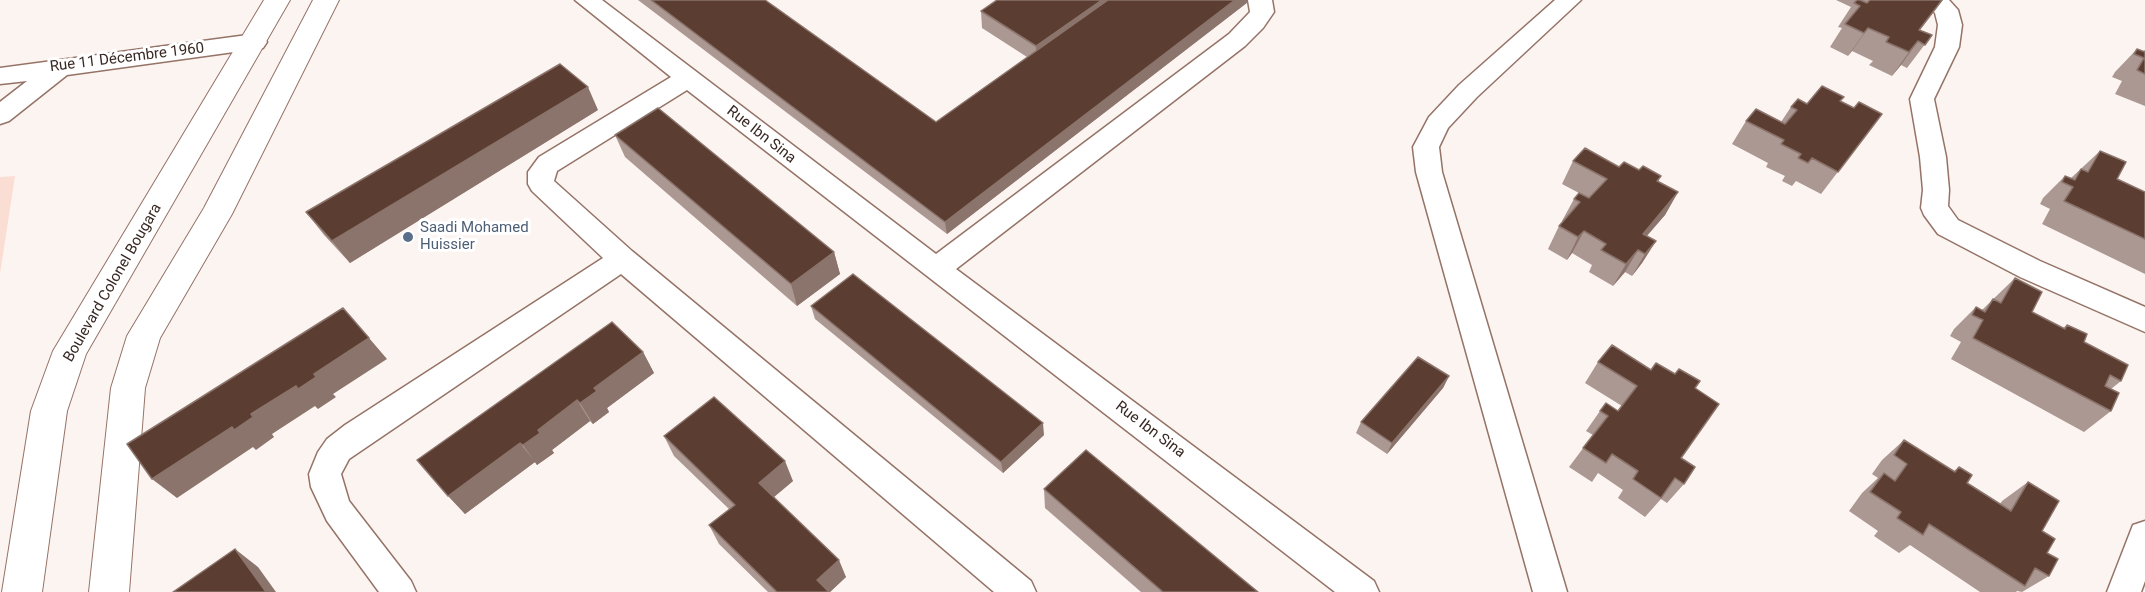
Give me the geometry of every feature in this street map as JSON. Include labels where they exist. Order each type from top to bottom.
[{"type":"main road","name":"Boulevard Colonel Bougara","points":[[22,592],[49,411],[70,351],[255,42],[277,0]]},
{"type":"main road","points":[[109,592],[128,388],[144,336],[216,214],[326,0]]},
{"type":"street","name":"Rue Ibn Sina","points":[[587,0],[936,269],[1362,592]]},
{"type":"street","points":[[936,269],[1237,40],[1255,23],[1262,12],[1260,0]]},
{"type":"street","points":[[1550,592],[1429,172],[1426,147],[1438,123],[1468,91],[1569,0]]},
{"type":"street","points":[[1935,0],[1946,10],[1950,25],[1947,47],[1922,99],[1934,157],[1936,190],[1934,208],[1948,227],[2030,269],[2145,320]]},
{"type":"street","name":"Rue 11 Décembre 1960","points":[[0,76],[255,42]]},
{"type":"street","points":[[0,115],[62,67]]},
{"type":"street","points":[[688,78],[548,164],[541,172],[541,184],[548,193],[622,259],[1019,592]]},
{"type":"street","points":[[399,592],[339,511],[327,487],[325,474],[329,462],[338,449],[356,435],[622,259]]},
{"type":"street","points":[[2124,592],[2145,536]]},
{"type":"shaded area","points":[[15,176],[0,274],[0,177]]},
{"type":"building","points":[[651,0],[765,0],[936,122],[1108,0],[1235,0],[945,222]]},
{"type":"building","points":[[997,0],[1102,0],[1036,46],[981,11]]},
{"type":"building","points":[[1857,0],[1867,3],[1870,0],[1942,0],[1919,30],[1932,35],[1925,45],[1918,41],[1909,52],[1886,42],[1889,37],[1868,28],[1864,33],[1845,24],[1860,6],[1854,3]]},
{"type":"building","points":[[2137,49],[2145,52],[2145,74],[2137,70],[2144,58],[2134,54]]},
{"type":"building","points":[[560,64],[588,87],[332,241],[306,212]]},
{"type":"building","points":[[1822,86],[1844,97],[1840,101],[1854,108],[1859,102],[1882,114],[1838,172],[1812,158],[1808,163],[1798,158],[1801,154],[1781,144],[1784,140],[1746,121],[1756,109],[1785,124],[1797,110],[1791,107],[1798,99],[1807,104]]},
{"type":"building","points":[[658,108],[834,252],[791,284],[615,135]]},
{"type":"building","points":[[1585,148],[1619,167],[1624,162],[1639,170],[1643,166],[1661,176],[1657,181],[1678,192],[1643,234],[1656,241],[1645,254],[1638,250],[1626,264],[1601,250],[1606,244],[1584,231],[1578,237],[1559,226],[1580,202],[1574,199],[1579,193],[1589,198],[1607,179],[1573,161]]},
{"type":"building","points":[[2100,151],[2126,162],[2117,179],[2145,192],[2145,239],[2064,201],[2073,187],[2062,182],[2065,176],[2075,180],[2081,169],[2088,172]]},
{"type":"building","points":[[853,274],[1043,423],[1001,462],[811,306]]},
{"type":"building","points":[[2015,278],[2042,292],[2032,312],[2065,329],[2067,325],[2087,334],[2084,342],[2128,365],[2121,381],[2110,375],[2105,386],[2119,393],[2111,411],[1973,338],[1983,320],[1972,315],[1976,307],[1985,312],[1993,299],[2001,303]]},
{"type":"building","points":[[343,308],[369,338],[314,374],[316,377],[298,389],[296,386],[251,414],[253,417],[234,430],[232,427],[152,479],[127,444]]},
{"type":"building","points":[[612,322],[643,352],[594,388],[597,391],[580,403],[577,400],[538,430],[540,433],[523,445],[520,443],[448,496],[417,460]]},
{"type":"building","points":[[1612,345],[1651,370],[1656,363],[1675,374],[1679,369],[1700,381],[1695,388],[1719,404],[1681,458],[1695,467],[1684,484],[1675,478],[1661,498],[1633,479],[1638,471],[1612,454],[1606,463],[1583,448],[1608,416],[1600,411],[1606,403],[1618,411],[1637,386],[1598,362]]},
{"type":"building","points":[[1418,357],[1449,376],[1392,443],[1361,422]]},
{"type":"building","points":[[714,397],[785,461],[759,483],[839,560],[817,580],[829,592],[777,592],[709,525],[735,505],[664,436]]},
{"type":"building","points":[[1904,440],[1955,472],[1959,467],[1972,475],[1967,483],[2011,511],[2028,482],[2059,501],[2042,531],[2055,539],[2047,553],[2058,559],[2049,576],[2035,568],[2025,586],[1929,524],[1923,535],[1897,518],[1901,512],[1870,492],[1884,473],[1895,481],[1907,464],[1894,455]]},
{"type":"building","points":[[1086,450],[1258,592],[1163,592],[1044,489]]},
{"type":"building","points":[[235,549],[266,592],[173,592]]},
{"type":"place","name":"Saadi Mohamed Huissier","points":[[408,237]]}]
